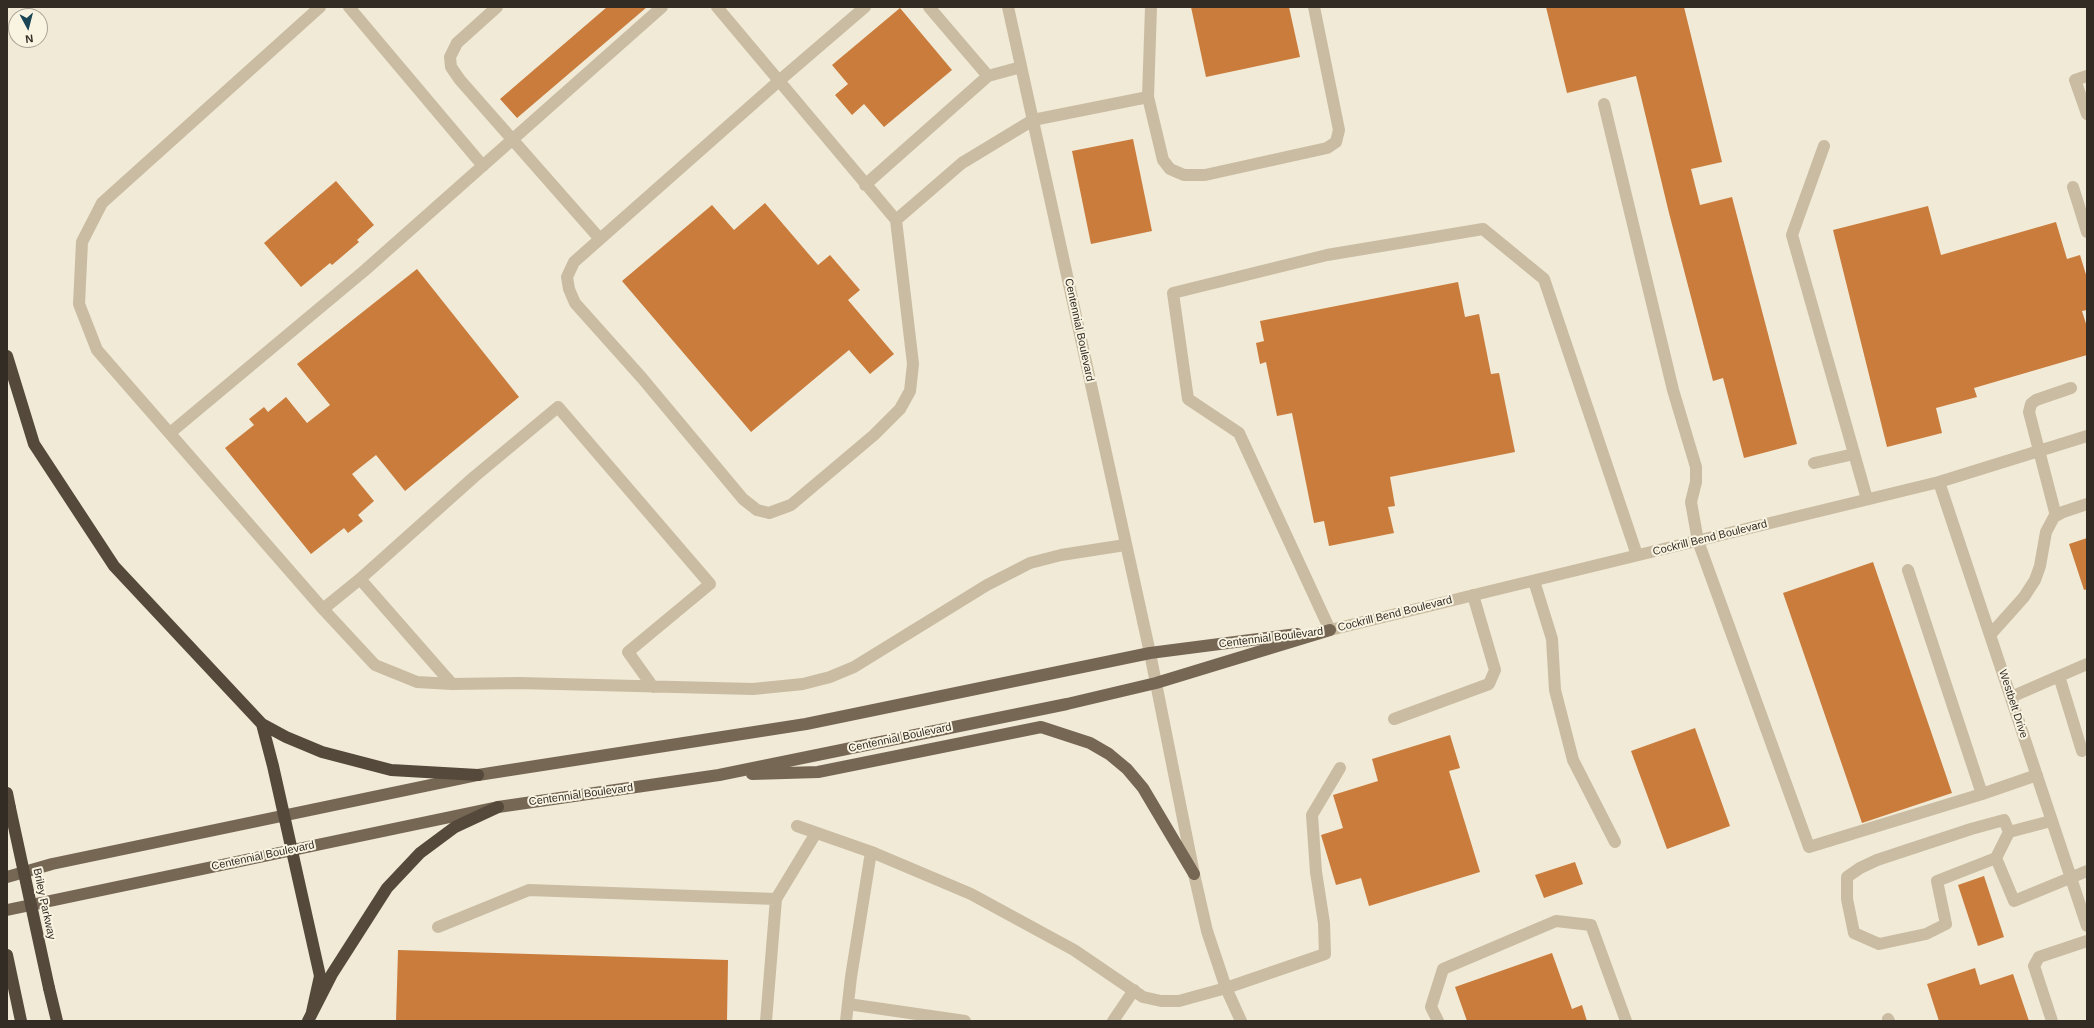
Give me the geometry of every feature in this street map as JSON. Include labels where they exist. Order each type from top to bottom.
[{"type":"highway","points":[[7,356],[34,444],[101,548],[114,566],[262,724],[286,737],[322,752],[391,770],[478,775]]},
{"type":"highway","points":[[262,724],[320,976],[310,1017]]},
{"type":"highway","name":"Briley Parkway","points":[[7,793],[56,1021]]},
{"type":"highway","points":[[310,1017],[356,935],[387,888],[420,852],[455,827],[498,807]]},
{"type":"highway","points":[[7,955],[21,1021]]},
{"type":"main road","name":"Centennial Boulevard","points":[[7,877],[52,864],[478,775],[806,724],[1150,653],[1330,630]]},
{"type":"main road","name":"Centennial Boulevard","points":[[7,910],[498,807],[719,775],[1068,704],[1156,683],[1330,630]]},
{"type":"main road","points":[[719,775],[818,772],[1041,726],[1090,743],[1109,754],[1127,769],[1143,788],[1194,874]]},
{"type":"street","points":[[320,7],[102,203],[82,242],[79,304],[97,350],[323,609],[376,665],[417,682],[452,684],[518,683],[753,689],[803,684],[830,677],[854,667],[987,585],[1030,563],[1061,555],[1125,545]]},
{"type":"street","points":[[349,7],[483,166]]},
{"type":"street","points":[[497,7],[457,43],[450,57],[451,67],[460,80],[600,239]]},
{"type":"street","points":[[170,432],[340,291],[662,7]]},
{"type":"street","points":[[717,7],[780,80],[865,185],[896,220],[913,364],[910,391],[900,409],[874,436],[791,505],[769,513],[757,510],[744,499],[642,378],[575,303],[568,289],[567,277],[574,262],[780,80],[865,7]]},
{"type":"street","points":[[929,7],[988,76]]},
{"type":"street","name":"Centennial Boulevard","points":[[1008,7],[1125,545],[1150,653],[1194,874],[1207,931],[1226,988],[1241,1021]]},
{"type":"street","points":[[1151,7],[1148,97],[1163,160],[1170,169],[1184,174],[1205,175],[1331,146],[1338,138],[1339,130],[1314,7]]},
{"type":"street","points":[[865,185],[988,76],[1021,67]]},
{"type":"street","points":[[2087,76],[2075,80],[2087,114]]},
{"type":"street","points":[[896,220],[962,163],[1033,120],[1148,97]]},
{"type":"street","points":[[1604,104],[1673,390],[1696,468],[1696,482],[1691,502],[1698,541],[1809,847],[1982,794],[2037,775]]},
{"type":"street","points":[[1824,146],[1792,235],[1867,499]]},
{"type":"street","points":[[2073,187],[2087,232]]},
{"type":"street","points":[[1330,630],[1239,434],[1188,399],[1173,294],[1327,255],[1483,229],[1544,279],[1637,555]]},
{"type":"street","points":[[2056,516],[2029,412],[2031,404],[2036,400],[2071,388]]},
{"type":"street","points":[[323,609],[360,579],[474,477],[558,407],[710,584],[628,652],[653,687]]},
{"type":"street","name":"Cockrill Bend Boulevard","points":[[1330,630],[1939,482],[2087,436]]},
{"type":"street","points":[[1814,463],[1854,454]]},
{"type":"street","name":"Westbelt Drive","points":[[1939,482],[2087,926]]},
{"type":"street","points":[[1990,635],[2024,597],[2035,580],[2040,566],[2046,532],[2056,516],[2087,504]]},
{"type":"street","points":[[1908,570],[1982,794]]},
{"type":"street","points":[[360,579],[452,684]]},
{"type":"street","points":[[1534,581],[1552,639],[1555,690],[1573,760],[1615,842]]},
{"type":"street","points":[[1394,719],[1489,684],[1495,670],[1473,595]]},
{"type":"street","points":[[2011,697],[2087,664]]},
{"type":"street","points":[[2059,676],[2082,751]]},
{"type":"street","points":[[797,826],[871,852],[971,894],[1074,950],[1143,997],[1167,1001],[1179,1001],[1226,988],[1325,954],[1324,924],[1316,872],[1312,815],[1340,768]]},
{"type":"street","points":[[2009,832],[2004,820],[1891,855],[1860,868],[1847,877],[1847,899],[1854,934],[1879,944],[1926,934],[1946,924],[1937,881],[1996,858],[2009,832],[2051,821]]},
{"type":"street","points":[[766,1021],[776,899],[816,833]]},
{"type":"street","points":[[846,1021],[871,852]]},
{"type":"street","points":[[1996,858],[2014,901],[2087,871]]},
{"type":"street","points":[[438,927],[529,890],[776,899]]},
{"type":"street","points":[[1438,1021],[1431,1007],[1443,968],[1556,921],[1591,925],[1626,1021]]},
{"type":"street","points":[[2052,1021],[2034,966],[2039,957],[2087,941]]},
{"type":"street","points":[[1113,1021],[1134,990]]},
{"type":"street","points":[[848,1004],[965,1021]]},
{"type":"building","points":[[607,7],[647,7],[517,118],[500,99]]},
{"type":"building","points":[[1191,7],[1289,7],[1300,57],[1206,77]]},
{"type":"building","points":[[1546,7],[1684,7],[1722,162],[1691,169],[1700,205],[1732,197],[1797,444],[1744,458],[1723,378],[1713,381],[1669,213],[1636,76],[1567,93]]},
{"type":"building","points":[[900,8],[952,70],[884,127],[864,104],[852,115],[835,95],[848,84],[832,65]]},
{"type":"building","points":[[1133,139],[1152,231],[1091,244],[1072,151]]},
{"type":"building","points":[[336,181],[374,225],[357,240],[359,242],[332,265],[330,263],[301,287],[264,243]]},
{"type":"building","points":[[765,203],[818,265],[830,255],[860,290],[848,300],[894,354],[870,374],[849,350],[751,432],[622,281],[712,205],[734,230]]},
{"type":"building","points":[[1928,206],[1941,255],[2056,222],[2067,259],[2080,255],[2087,278],[2087,310],[2082,311],[2087,327],[2087,355],[1974,388],[1977,397],[1936,408],[1942,433],[1887,447],[1833,230]]},
{"type":"building","points":[[417,269],[519,397],[405,491],[376,455],[352,474],[374,501],[358,515],[363,521],[348,533],[344,528],[311,554],[225,448],[254,425],[249,419],[264,407],[268,412],[286,397],[307,423],[330,405],[297,364]]},
{"type":"building","points":[[1458,282],[1465,317],[1479,314],[1491,374],[1499,373],[1515,452],[1390,477],[1395,506],[1388,507],[1394,533],[1329,546],[1324,521],[1314,523],[1292,413],[1277,416],[1266,362],[1260,364],[1256,343],[1264,341],[1260,321]]},
{"type":"building","points":[[2087,538],[2087,589],[2084,590],[2069,544]]},
{"type":"building","points":[[1873,562],[1952,793],[1862,823],[1783,593]]},
{"type":"building","points":[[1695,728],[1730,826],[1667,849],[1631,751]]},
{"type":"building","points":[[1450,735],[1460,768],[1449,771],[1480,872],[1369,906],[1361,878],[1336,885],[1321,835],[1343,828],[1333,795],[1378,781],[1372,759]]},
{"type":"building","points":[[1575,862],[1583,884],[1544,898],[1535,875]]},
{"type":"building","points":[[1984,876],[2004,937],[1978,946],[1958,885]]},
{"type":"building","points":[[398,950],[728,960],[727,1021],[396,1021]]},
{"type":"building","points":[[1552,953],[1572,1009],[1582,1005],[1587,1021],[1467,1021],[1455,987]]},
{"type":"building","points":[[1975,968],[1980,985],[2013,974],[2029,1021],[1939,1021],[1927,984]]}]
